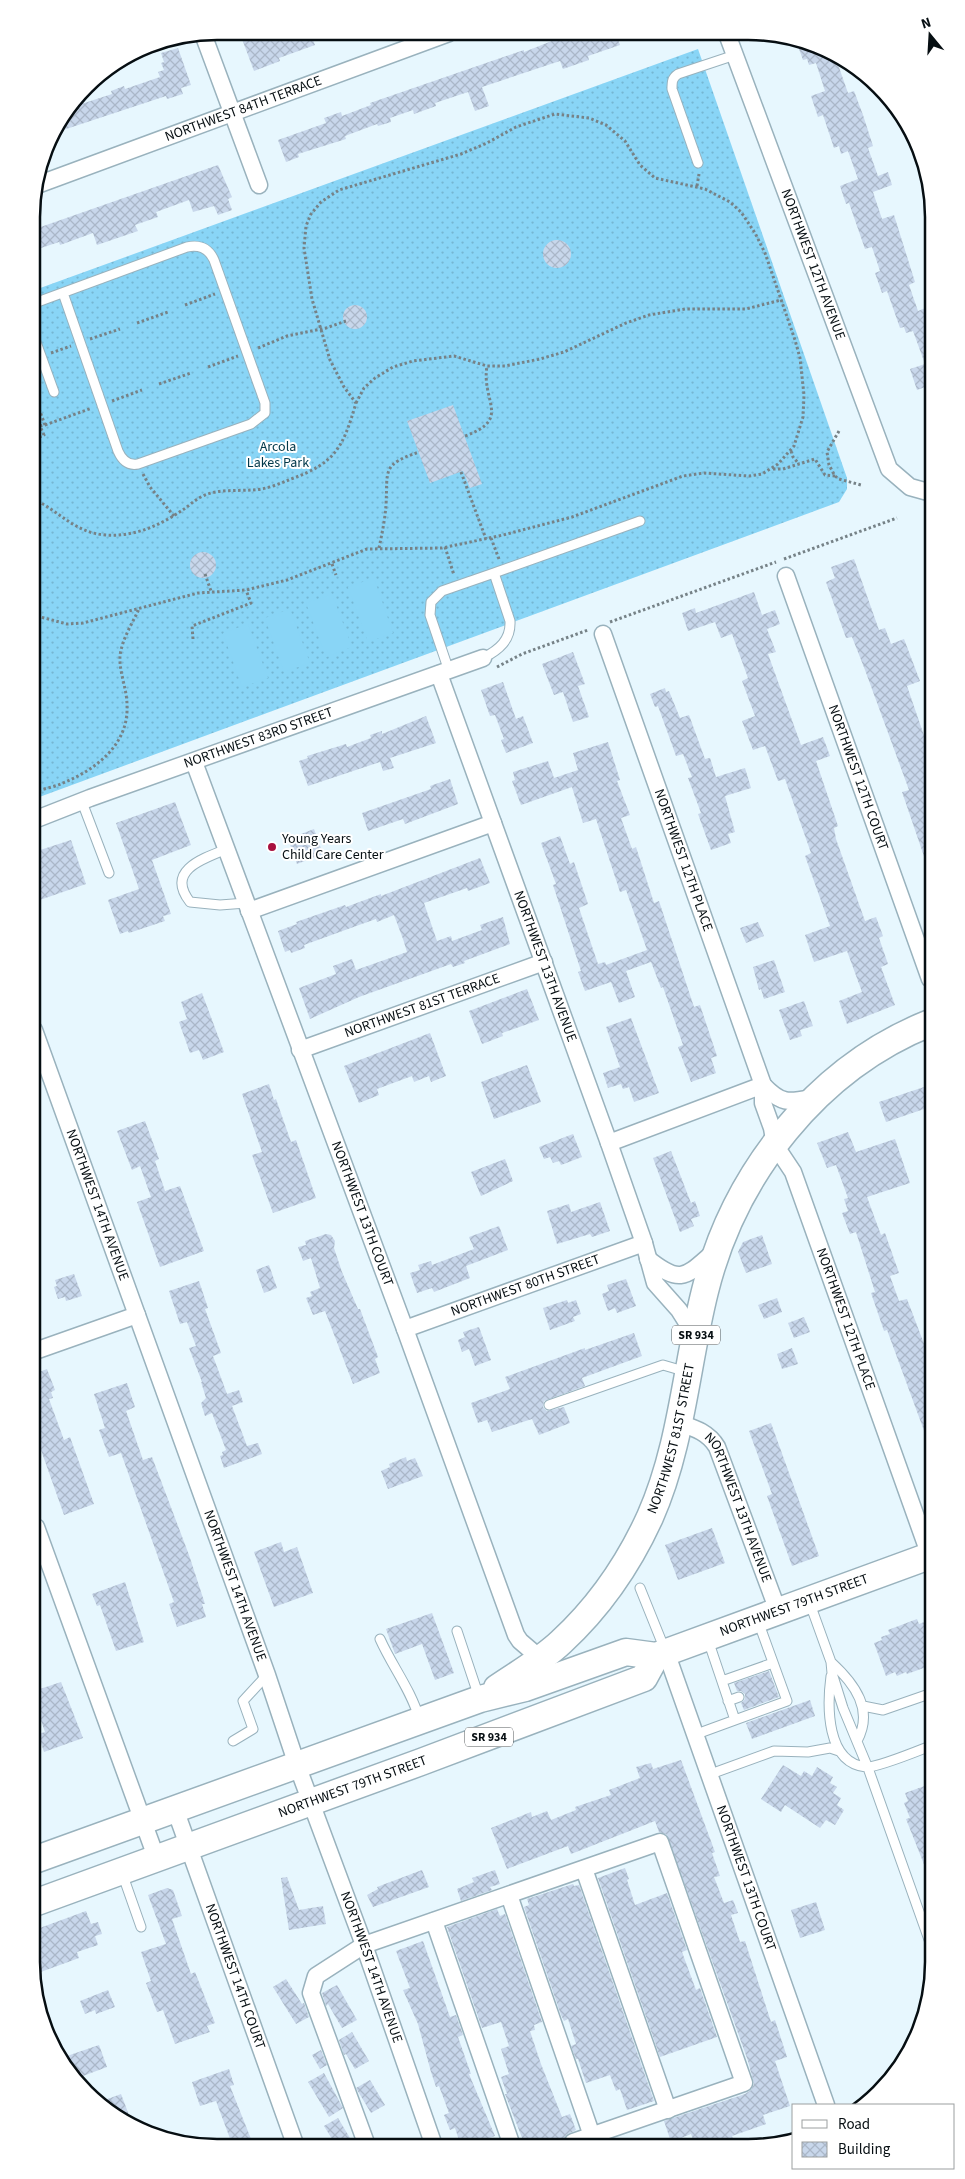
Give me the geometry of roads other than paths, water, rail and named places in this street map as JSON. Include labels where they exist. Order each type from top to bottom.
[{"type":"main road","name":"NORTHWEST 81ST STREET","points":[[480,1699],[540,1659],[561,1642],[584,1618],[608,1588],[630,1553],[658,1497],[679,1424],[705,1291],[718,1248],[725,1228],[753,1175],[775,1145],[818,1096],[868,1057],[890,1043],[925,1026]]},
{"type":"main road","name":"NORTHWEST 79TH STREET","points":[[40,1859],[480,1699],[525,1688],[626,1652],[661,1654],[925,1557]]},
{"type":"main road","name":"NORTHWEST 79TH STREET","points":[[40,1901],[644,1678],[661,1654]]},
{"type":"street","points":[[205,40],[258,185]]},
{"type":"street","name":"NORTHWEST 84TH TERRACE","points":[[43,183],[430,40]]},
{"type":"street","name":"NORTHWEST 12TH AVENUE","points":[[729,40],[889,469],[910,487],[925,491]]},
{"type":"street","name":"NORTHWEST 12TH COURT","points":[[786,576],[925,965]]},
{"type":"street","name":"NORTHWEST 12TH PLACE","points":[[601,629],[763,1085],[763,1103],[772,1128],[775,1145],[793,1172],[925,1538]]},
{"type":"street","name":"NORTHWEST 83RD STREET","points":[[40,818],[444,672],[488,664]]},
{"type":"street","name":"NORTHWEST 13TH AVENUE","points":[[444,672],[493,823],[609,1143],[644,1243],[655,1283],[679,1310],[696,1337]]},
{"type":"street","name":"NORTHWEST 13TH COURT","points":[[194,762],[405,1329],[516,1635],[520,1642],[540,1659]]},
{"type":"street","points":[[248,907],[493,823]]},
{"type":"street","name":"NORTHWEST 81ST TERRACE","points":[[300,1050],[544,962]]},
{"type":"street","name":"NORTHWEST 14TH AVENUE","points":[[40,1047],[267,1675],[297,1765],[364,1945],[432,2139]]},
{"type":"street","points":[[609,1143],[763,1085],[782,1101],[794,1102],[818,1096]]},
{"type":"street","name":"NORTHWEST 80TH STREET","points":[[405,1329],[644,1243]]},
{"type":"street","points":[[648,1259],[666,1273],[684,1275],[693,1270],[718,1248]]},
{"type":"street","points":[[40,1350],[137,1315]]},
{"type":"street","name":"NORTHWEST 13TH AVENUE","points":[[679,1424],[701,1431],[712,1439],[717,1446],[768,1615]]},
{"type":"street","points":[[40,1538],[156,1857]]},
{"type":"street","name":"NORTHWEST 13TH COURT","points":[[661,1654],[694,1735],[826,2104]]},
{"type":"street","name":"NORTHWEST 14TH COURT","points":[[175,1809],[293,2139]]},
{"type":"street","points":[[365,2139],[310,1993],[316,1976],[364,1945],[660,1842],[744,2083],[582,2139]]},
{"type":"street","points":[[584,1869],[668,2110]]},
{"type":"street","points":[[509,1895],[592,2136]]},
{"type":"street","points":[[434,1921],[510,2139]]},
{"type":"lane","points":[[698,163],[672,89],[672,82],[674,77],[684,71],[735,55]]},
{"type":"lane","points":[[40,301],[63,292],[187,247],[201,247],[211,254],[214,260],[265,403],[265,413],[251,424],[138,464],[128,464],[118,451],[63,292]]},
{"type":"lane","points":[[40,353],[54,392]]},
{"type":"lane","points":[[444,672],[430,615],[431,602],[442,591],[640,520]]},
{"type":"lane","points":[[488,664],[508,637],[510,628],[510,620],[494,573]]},
{"type":"lane","points":[[82,802],[109,873]]},
{"type":"lane","points":[[227,849],[197,863],[183,874],[180,882],[184,895],[190,902],[248,907]]},
{"type":"lane","points":[[549,1405],[663,1365],[689,1372]]},
{"type":"lane","points":[[640,1588],[661,1654]]},
{"type":"lane","points":[[809,1600],[832,1662],[828,1697],[830,1720],[839,1751],[850,1763],[868,1768],[925,1748]]},
{"type":"lane","points":[[694,1735],[787,1701],[777,1683],[768,1615]]},
{"type":"lane","points":[[457,1631],[480,1699]]},
{"type":"lane","points":[[708,1637],[735,1720]]},
{"type":"lane","points":[[380,1639],[389,1661],[414,1701],[420,1720]]},
{"type":"lane","points":[[832,1662],[846,1676],[863,1706],[863,1729],[857,1741]]},
{"type":"lane","points":[[722,1681],[773,1663]]},
{"type":"lane","points":[[832,1673],[843,1708],[868,1768],[925,1928]]},
{"type":"lane","points":[[233,1741],[253,1729],[244,1701],[267,1675]]},
{"type":"lane","points":[[863,1706],[883,1710],[925,1696]]},
{"type":"lane","points":[[728,1701],[739,1697]]},
{"type":"lane","points":[[708,1775],[774,1751],[808,1752],[830,1748],[839,1751]]},
{"type":"lane","points":[[121,1870],[141,1927]]},
{"type":"place","name":"Young Years Child Care Center","points":[[272,847]]},
{"type":"park label","name":"Arcola Lakes Park","points":[[278,456]]}]
